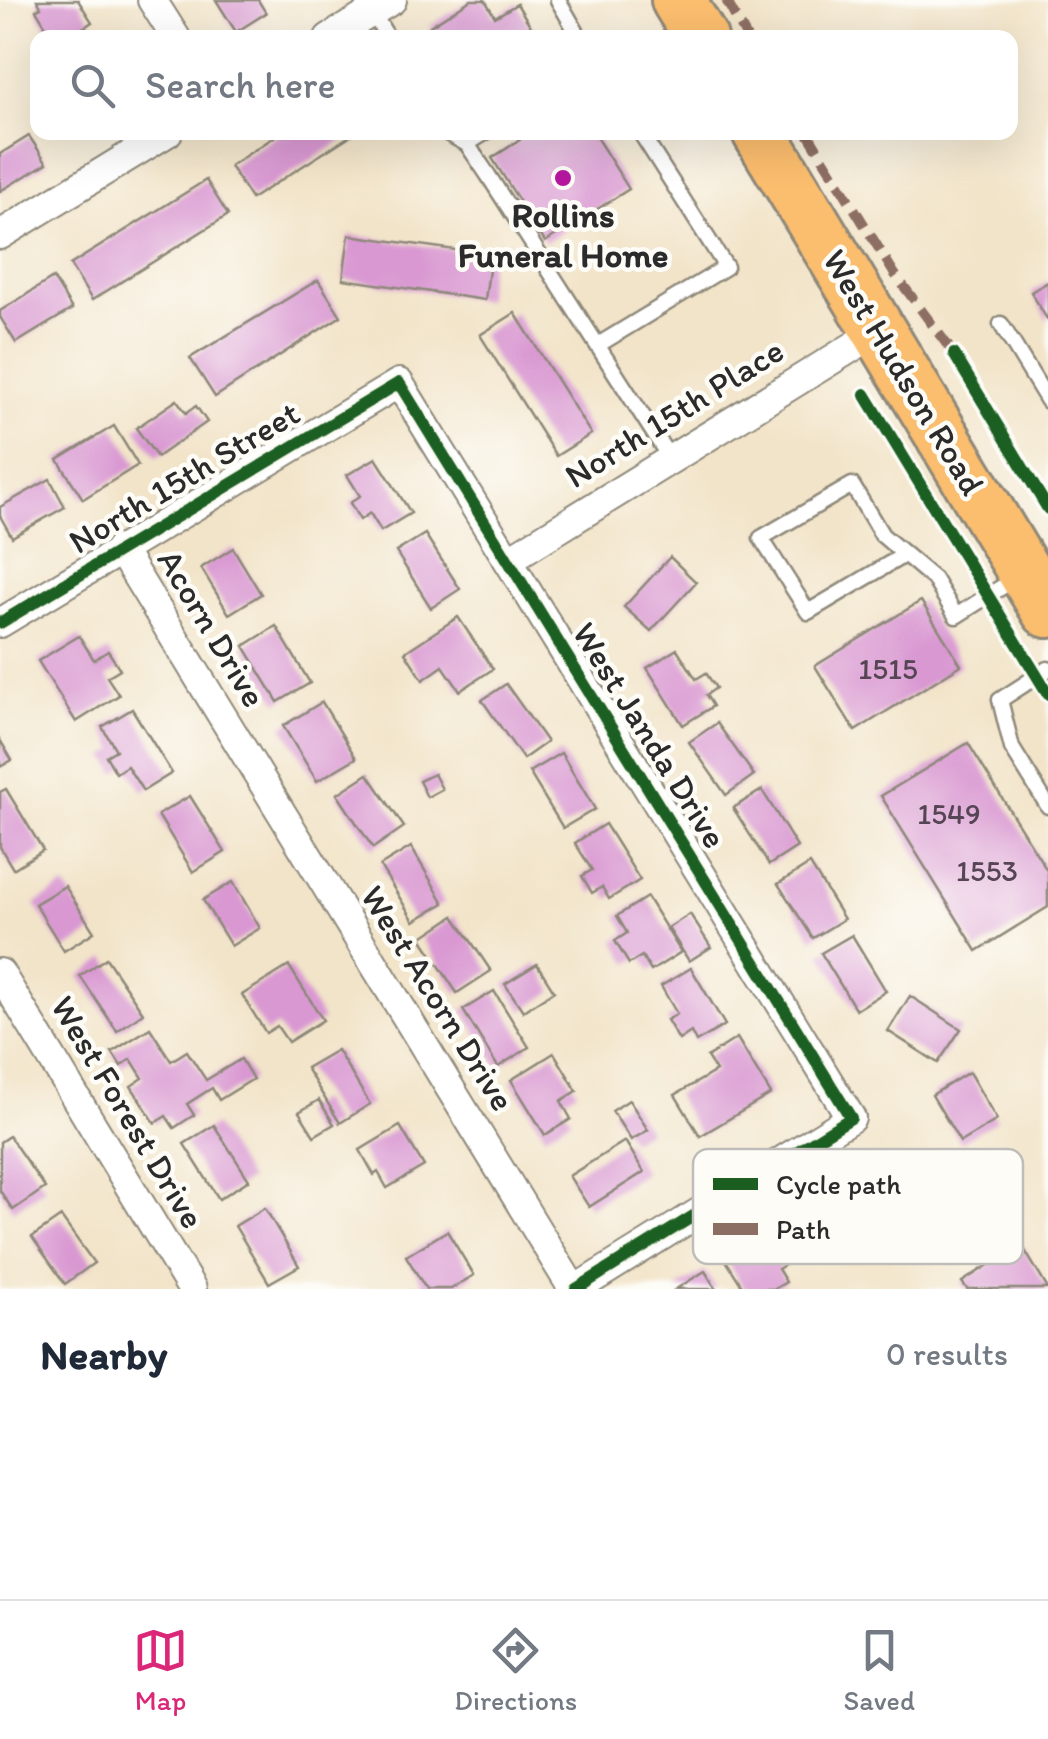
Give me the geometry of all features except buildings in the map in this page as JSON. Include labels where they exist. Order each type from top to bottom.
[{"type":"highway","points":[[678,0],[696,30]]},
{"type":"highway","name":"West Hudson Road","points":[[764,140],[1036,592]]},
{"type":"street","points":[[152,0],[171,30]]},
{"type":"street","points":[[342,30],[382,6]]},
{"type":"street","points":[[0,235],[155,140]]},
{"type":"street","name":"North 15th Place","points":[[508,560],[880,330]]},
{"type":"street","name":"North 15th Street","points":[[0,623],[399,382]]},
{"type":"street","name":"West Janda Drive","points":[[399,382],[851,1118],[801,1149]]},
{"type":"street","name":"Acorn Drive","points":[[120,550],[240,746]]},
{"type":"street","name":"West Acorn Drive","points":[[240,746],[574,1289]]},
{"type":"street","name":"West Forest Drive","points":[[0,973],[192,1289]]},
{"type":"street","name":"West Janda Drive","points":[[574,1289],[693,1216]]},
{"type":"lane","points":[[558,0],[575,30]]},
{"type":"lane","points":[[459,140],[493,171],[672,460]]},
{"type":"lane","points":[[466,144],[473,140]]},
{"type":"lane","points":[[598,345],[726,267],[645,140]]},
{"type":"lane","points":[[1000,324],[1048,401]]},
{"type":"lane","points":[[904,555],[808,612],[761,538],[852,484],[882,535],[934,579],[956,616],[1036,592]]},
{"type":"lane","points":[[1048,669],[1000,700],[1012,748],[1048,806]]},
{"type":"marked path","points":[[726,0],[743,30]]},
{"type":"marked path","points":[[812,140],[894,273],[954,354]]},
{"type":"cycle path","points":[[954,354],[1048,509]]},
{"type":"cycle path","points":[[0,623],[399,383],[851,1118],[801,1149]]},
{"type":"cycle path","points":[[865,394],[1048,694]]},
{"type":"cycle path","points":[[576,1289],[693,1216]]},
{"type":"place","name":"Rollins Funeral Home","points":[[563,178]]}]
